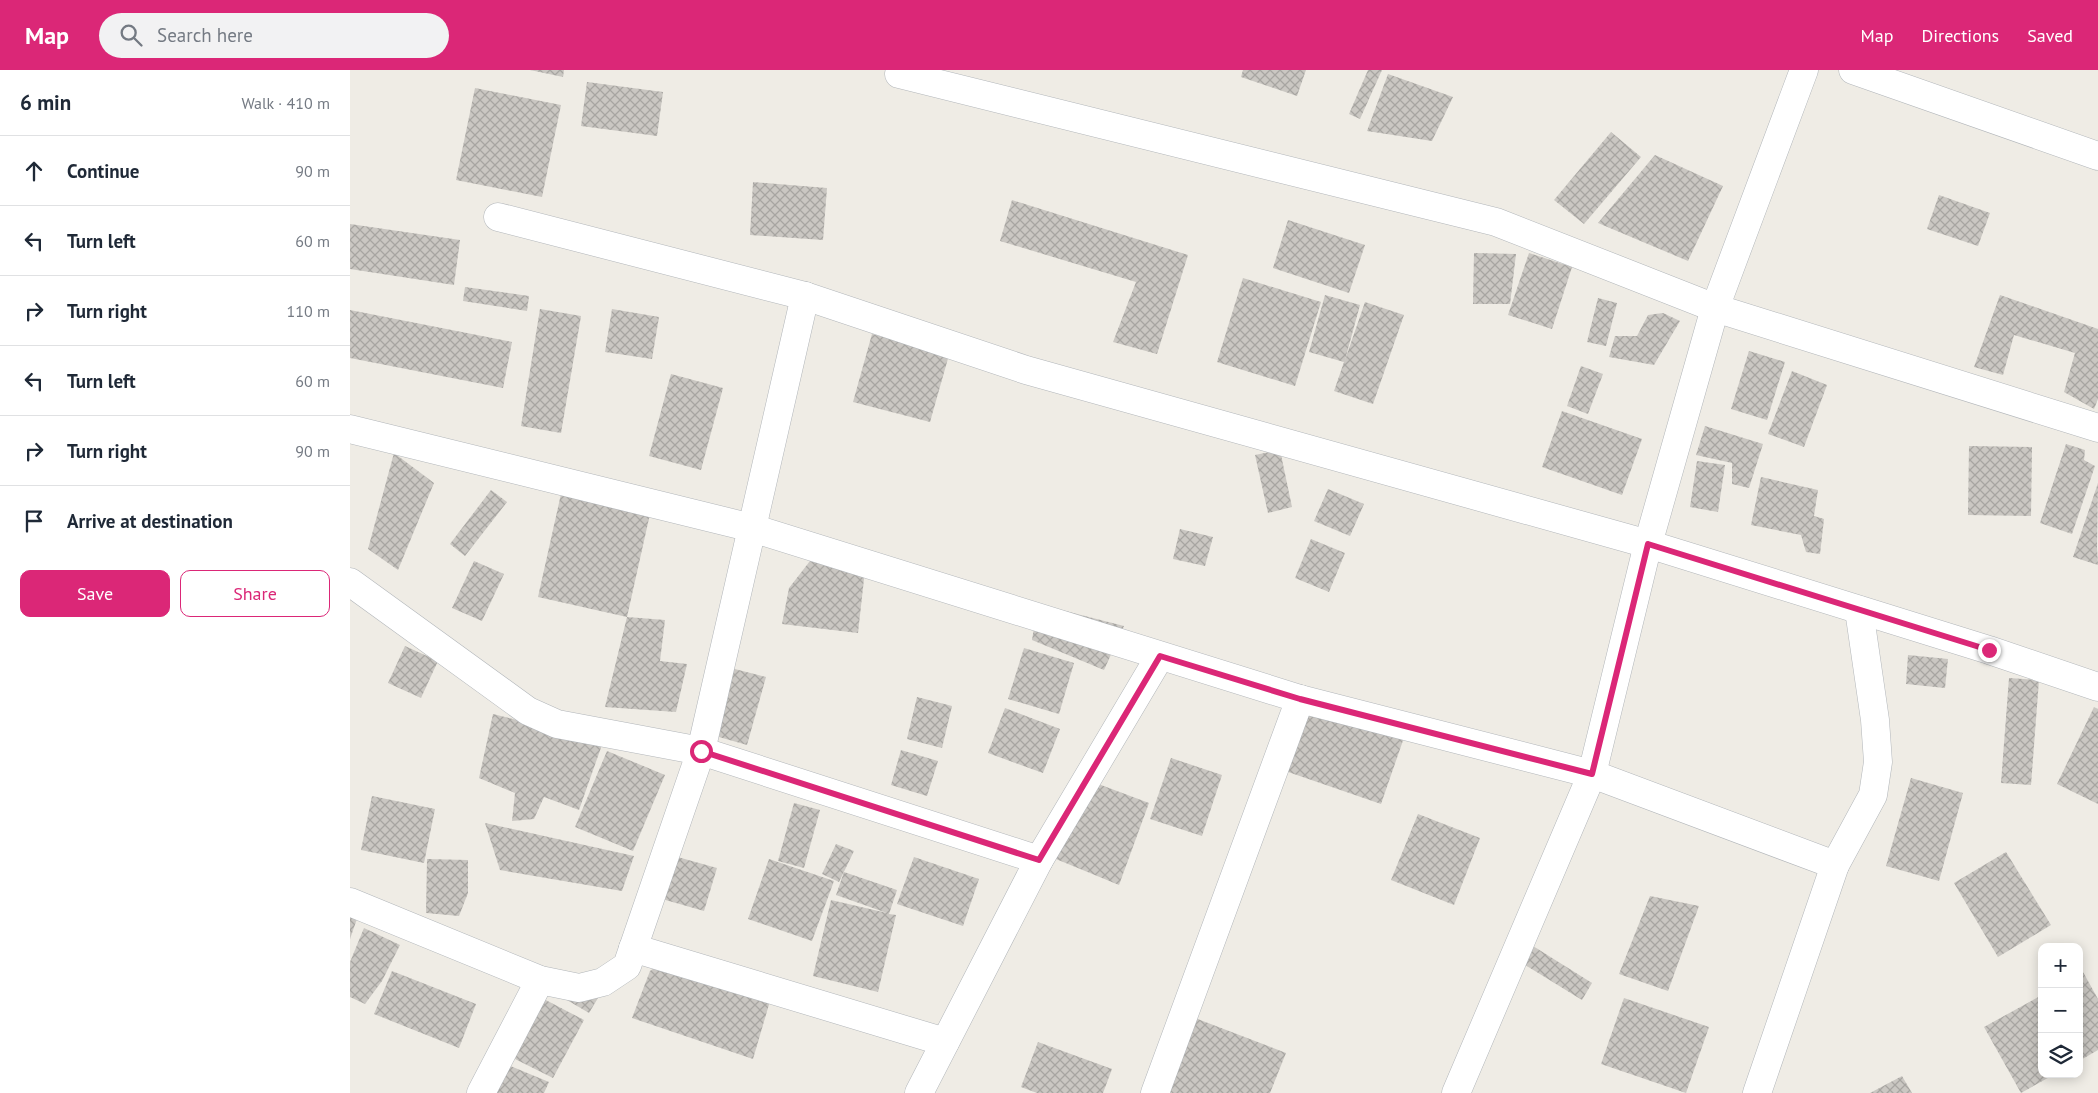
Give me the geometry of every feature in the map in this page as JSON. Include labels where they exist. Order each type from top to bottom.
[{"type":"street","points":[[1456,1093],[1592,774],[1648,544],[1715,308],[1804,70]]},
{"type":"street","points":[[1853,70],[2098,156]]},
{"type":"street","points":[[899,74],[1496,222],[1715,308],[2098,428]]},
{"type":"street","points":[[498,217],[805,296],[1026,370],[1648,544],[1989,650],[2098,687]]},
{"type":"street","points":[[350,902],[540,980],[579,988],[603,982],[627,966],[701,751],[805,296]]},
{"type":"street","points":[[350,429],[752,528],[1300,699],[1592,774],[1835,865]]},
{"type":"street","points":[[350,582],[528,711],[557,724],[701,751],[1039,860]]},
{"type":"street","points":[[1757,1093],[1835,865],[1873,795],[1878,762],[1875,720],[1859,610]]},
{"type":"street","points":[[919,1093],[1039,860],[1160,656]]},
{"type":"street","points":[[1154,1093],[1300,699]]},
{"type":"street","points":[[633,948],[944,1042]]},
{"type":"street","points":[[481,1093],[540,980]]},
{"type":"building","points":[[530,70],[564,70],[563,77]]},
{"type":"building","points":[[1243,70],[1306,70],[1297,96],[1241,77]]},
{"type":"building","points":[[1368,70],[1382,70],[1360,119],[1349,114]]},
{"type":"building","points":[[1388,74],[1453,97],[1432,141],[1367,131]]},
{"type":"building","points":[[587,82],[663,92],[657,136],[581,126]]},
{"type":"building","points":[[475,88],[561,105],[542,197],[456,180]]},
{"type":"building","points":[[1611,132],[1641,157],[1584,224],[1554,200]]},
{"type":"building","points":[[1655,155],[1723,186],[1688,261],[1598,223]]},
{"type":"building","points":[[753,182],[827,188],[823,240],[750,235]]},
{"type":"building","points":[[1939,195],[1990,213],[1978,246],[1927,229]]},
{"type":"building","points":[[1012,200],[1188,255],[1157,354],[1113,342],[1136,282],[1000,241]]},
{"type":"building","points":[[1288,220],[1365,245],[1349,293],[1273,268]]},
{"type":"building","points":[[350,224],[460,240],[454,285],[350,269]]},
{"type":"building","points":[[1474,253],[1516,254],[1510,304],[1473,304]]},
{"type":"building","points":[[1529,253],[1572,267],[1552,329],[1508,315]]},
{"type":"building","points":[[1243,278],[1321,302],[1295,386],[1217,362]]},
{"type":"building","points":[[465,287],[529,296],[527,311],[463,301]]},
{"type":"building","points":[[1325,295],[1360,305],[1345,360],[1365,302],[1404,315],[1373,404],[1334,391],[1344,362],[1309,352]]},
{"type":"building","points":[[2000,295],[2098,329],[2098,399],[2094,409],[2064,392],[2075,353],[2014,335],[2003,375],[1974,367]]},
{"type":"building","points":[[1598,298],[1617,303],[1606,346],[1587,342]]},
{"type":"building","points":[[540,309],[581,316],[561,433],[521,426]]},
{"type":"building","points":[[612,309],[659,317],[652,359],[605,352]]},
{"type":"building","points":[[350,310],[512,342],[503,388],[350,358]]},
{"type":"building","points":[[1663,313],[1680,321],[1654,365],[1609,357],[1615,336],[1637,336],[1648,315]]},
{"type":"building","points":[[872,334],[949,355],[930,422],[853,402]]},
{"type":"building","points":[[1749,351],[1785,362],[1767,420],[1731,409]]},
{"type":"building","points":[[1581,366],[1603,374],[1588,414],[1567,406]]},
{"type":"building","points":[[1792,371],[1827,385],[1804,447],[1768,434]]},
{"type":"building","points":[[671,374],[723,388],[701,470],[649,456]]},
{"type":"building","points":[[1562,411],[1642,439],[1622,495],[1542,467]]},
{"type":"building","points":[[1705,426],[1763,444],[1749,488],[1732,484],[1732,463],[1696,455]]},
{"type":"building","points":[[2066,444],[2085,450],[2084,460],[2095,466],[2072,534],[2040,523]]},
{"type":"building","points":[[1969,446],[2032,447],[2031,516],[1968,515]]},
{"type":"building","points":[[1280,450],[1292,507],[1268,513],[1255,455]]},
{"type":"building","points":[[394,453],[434,483],[398,570],[368,549]]},
{"type":"building","points":[[1697,461],[1725,465],[1718,512],[1690,507]]},
{"type":"building","points":[[1761,477],[1818,490],[1814,516],[1824,519],[1820,554],[1806,552],[1801,535],[1751,525]]},
{"type":"building","points":[[2098,483],[2097,547],[2098,565],[2073,557]]},
{"type":"building","points":[[563,485],[652,505],[627,617],[538,597]]},
{"type":"building","points":[[1328,489],[1364,504],[1350,536],[1314,521]]},
{"type":"building","points":[[491,490],[507,502],[465,556],[450,544]]},
{"type":"building","points":[[1180,529],[1213,537],[1205,566],[1173,559]]},
{"type":"building","points":[[1311,539],[1345,553],[1329,592],[1295,578]]},
{"type":"building","points":[[474,561],[504,574],[482,621],[452,608]]},
{"type":"building","points":[[810,561],[865,570],[858,633],[782,624],[789,588]]},
{"type":"building","points":[[1038,604],[1124,626],[1104,670],[1032,640]]},
{"type":"building","points":[[627,617],[665,620],[660,661],[687,664],[676,712],[605,707]]},
{"type":"building","points":[[405,646],[438,661],[421,698],[388,683]]},
{"type":"building","points":[[1024,648],[1074,663],[1059,714],[1008,699]]},
{"type":"building","points":[[1908,655],[1948,659],[1945,688],[1906,684]]},
{"type":"building","points":[[727,667],[766,677],[747,745],[698,731]]},
{"type":"building","points":[[2009,678],[2039,680],[2031,785],[2001,783]]},
{"type":"building","points":[[1290,689],[1407,729],[1381,804],[1265,764]]},
{"type":"building","points":[[917,697],[952,706],[942,748],[907,739]]},
{"type":"building","points":[[2094,707],[2098,709],[2098,804],[2057,784]]},
{"type":"building","points":[[1005,708],[1060,729],[1043,773],[988,753]]},
{"type":"building","points":[[493,714],[603,742],[579,810],[544,797],[534,819],[512,821],[515,793],[479,778]]},
{"type":"building","points":[[901,750],[938,761],[927,796],[891,785]]},
{"type":"building","points":[[607,751],[665,775],[633,851],[575,827]]},
{"type":"building","points":[[1171,758],[1222,775],[1202,836],[1150,819]]},
{"type":"building","points":[[1077,776],[1149,803],[1119,885],[1039,852]]},
{"type":"building","points":[[1911,778],[1963,793],[1939,881],[1886,866]]},
{"type":"building","points":[[372,796],[435,809],[424,863],[361,850]]},
{"type":"building","points":[[794,803],[820,810],[804,868],[778,861]]},
{"type":"building","points":[[1418,814],[1480,838],[1454,905],[1391,880]]},
{"type":"building","points":[[485,823],[634,856],[622,891],[500,870]]},
{"type":"building","points":[[836,844],[854,851],[839,882],[822,874]]},
{"type":"building","points":[[2006,852],[2051,925],[1998,957],[1954,883]]},
{"type":"building","points":[[674,856],[717,868],[704,911],[662,899]]},
{"type":"building","points":[[914,857],[979,879],[963,926],[897,904]]},
{"type":"building","points":[[427,859],[468,860],[468,893],[459,916],[426,913]]},
{"type":"building","points":[[769,859],[834,881],[812,941],[748,919]]},
{"type":"building","points":[[844,872],[897,890],[889,914],[896,915],[878,992],[813,976],[831,900],[887,913],[836,895]]},
{"type":"building","points":[[1650,896],[1699,906],[1668,991],[1619,974]]},
{"type":"building","points":[[350,910],[359,913],[350,939]]},
{"type":"building","points":[[364,928],[400,945],[382,981],[365,1004],[350,997],[350,962]]},
{"type":"building","points":[[1525,941],[1592,983],[1582,1000],[1514,958]]},
{"type":"building","points":[[671,955],[775,984],[753,1059],[632,1018],[650,971]]},
{"type":"building","points":[[392,971],[476,1004],[459,1048],[374,1014]]},
{"type":"building","points":[[2083,972],[2098,999],[2098,1050],[2083,1059]]},
{"type":"building","points":[[577,985],[598,998],[589,1013],[567,1000]]},
{"type":"building","points":[[540,997],[584,1020],[553,1078],[509,1056]]},
{"type":"building","points":[[2038,997],[2038,1078],[2048,1078],[2021,1093],[1984,1027]]},
{"type":"building","points":[[1624,998],[1709,1027],[1686,1093],[1601,1064]]},
{"type":"building","points":[[1195,1018],[1286,1053],[1270,1093],[1172,1093],[1167,1091]]},
{"type":"building","points":[[1038,1042],[1112,1069],[1103,1093],[1037,1093],[1021,1087]]},
{"type":"building","points":[[503,1063],[549,1082],[544,1093],[490,1093]]},
{"type":"building","points":[[1902,1076],[1912,1093],[1870,1093]]},
{"type":"route","points":[[701,751],[1039,860],[1160,656],[1300,699],[1592,774],[1648,544],[1989,650]]}]
